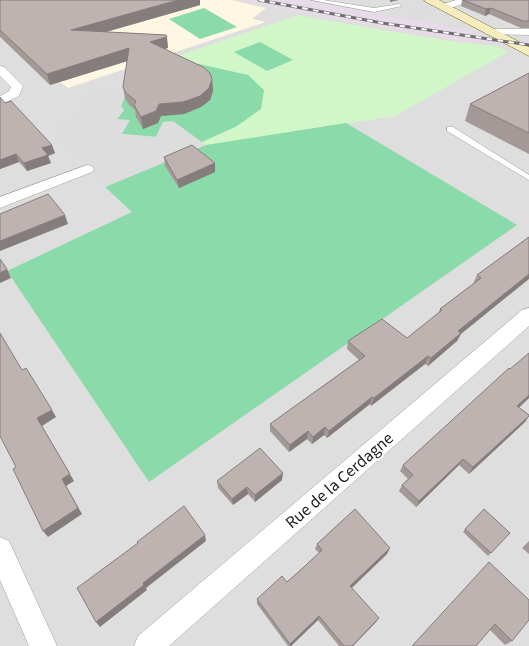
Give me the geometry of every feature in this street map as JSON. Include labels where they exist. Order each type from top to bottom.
[{"type":"main road","points":[[430,0],[529,52]]},
{"type":"street","points":[[444,7],[466,0]]},
{"type":"street","points":[[490,32],[529,32]]},
{"type":"street","points":[[0,70],[17,86],[15,93],[0,101]]},
{"type":"street","points":[[0,203],[87,169]]},
{"type":"street","name":"Rue de la Cerdagne","points":[[148,646],[529,315]]},
{"type":"street","points":[[0,550],[43,646]]},
{"type":"lane","points":[[314,0],[374,10],[399,6]]},
{"type":"lane","points":[[450,129],[529,178]]},
{"type":"shaded area","points":[[0,0],[529,0],[529,646],[0,646]]},
{"type":"shaded area","points":[[29,0],[232,0],[266,8],[252,19],[266,22],[68,88],[60,82],[53,84],[40,75],[0,37],[0,30]]},
{"type":"shaded area","points":[[241,0],[306,0],[475,32],[484,37],[528,42],[522,39],[529,39],[529,47],[455,40],[326,18]]},
{"type":"shaded area","points":[[424,6],[435,10],[410,20],[400,15]]},
{"type":"shaded area","points":[[88,87],[130,87],[126,92],[121,107],[124,110],[117,119],[130,120],[122,134],[156,137],[163,122],[173,121],[206,145],[105,187],[49,131],[60,127],[55,122],[83,111],[82,105]]},
{"type":"green space","points":[[204,8],[237,27],[200,39],[169,19]]},
{"type":"green space","points":[[298,15],[458,42],[497,46],[508,52],[395,116],[206,145],[202,142],[237,126],[248,75],[199,64],[144,70],[145,67]]},
{"type":"green space","points":[[260,42],[293,60],[267,71],[234,52]]},
{"type":"green space","points":[[199,64],[248,75],[264,90],[261,109],[237,126],[202,142],[163,122],[156,137],[122,134],[117,119],[124,110],[121,107],[126,92],[144,70]]},
{"type":"green space","points":[[346,123],[517,225],[149,482],[7,271],[132,212],[105,187],[206,145]]},
{"type":"building","points":[[0,0],[178,0],[71,30],[166,35],[167,37],[150,42],[203,67],[210,73],[212,79],[209,88],[200,96],[183,102],[159,104],[156,111],[141,117],[134,105],[136,101],[126,93],[123,87],[129,48],[47,74],[0,30]]},
{"type":"building","points":[[463,0],[529,0],[529,21],[523,21],[491,8],[486,9]]},
{"type":"building","points":[[529,73],[529,133],[470,104]]},
{"type":"building","points":[[0,97],[5,103],[11,101],[52,145],[42,148],[48,155],[24,163],[16,154],[0,160]]},
{"type":"building","points":[[192,145],[215,163],[177,180],[164,157]]},
{"type":"building","points":[[48,194],[65,215],[0,241],[0,214]]},
{"type":"building","points":[[529,237],[529,274],[458,331],[461,333],[431,358],[428,356],[329,431],[325,427],[313,437],[308,431],[290,445],[270,424],[365,356],[348,341],[382,319],[407,338],[442,310],[440,309],[481,278],[477,275]]},
{"type":"building","points":[[0,259],[7,269],[0,273]]},
{"type":"building","points":[[0,333],[22,370],[26,368],[52,410],[37,418],[70,474],[62,479],[78,508],[43,531],[13,469],[16,467],[0,436]]},
{"type":"building","points":[[529,353],[529,395],[517,406],[529,416],[473,467],[463,459],[419,501],[402,485],[413,475],[403,465],[509,368],[510,369]]},
{"type":"building","points":[[260,448],[283,473],[255,495],[247,487],[232,499],[217,481]]},
{"type":"building","points":[[184,506],[205,535],[96,622],[77,588],[138,543],[137,542]]},
{"type":"building","points":[[355,509],[390,548],[350,586],[379,618],[352,646],[344,646],[319,616],[290,644],[257,599],[282,576],[287,582],[305,566],[322,550],[317,544]]},
{"type":"building","points":[[484,509],[510,533],[491,553],[465,529]]},
{"type":"building","points":[[489,562],[529,600],[529,620],[512,641],[495,624],[476,646],[412,646]]},
{"type":"railway","points":[[259,0],[382,23],[529,45]]}]
